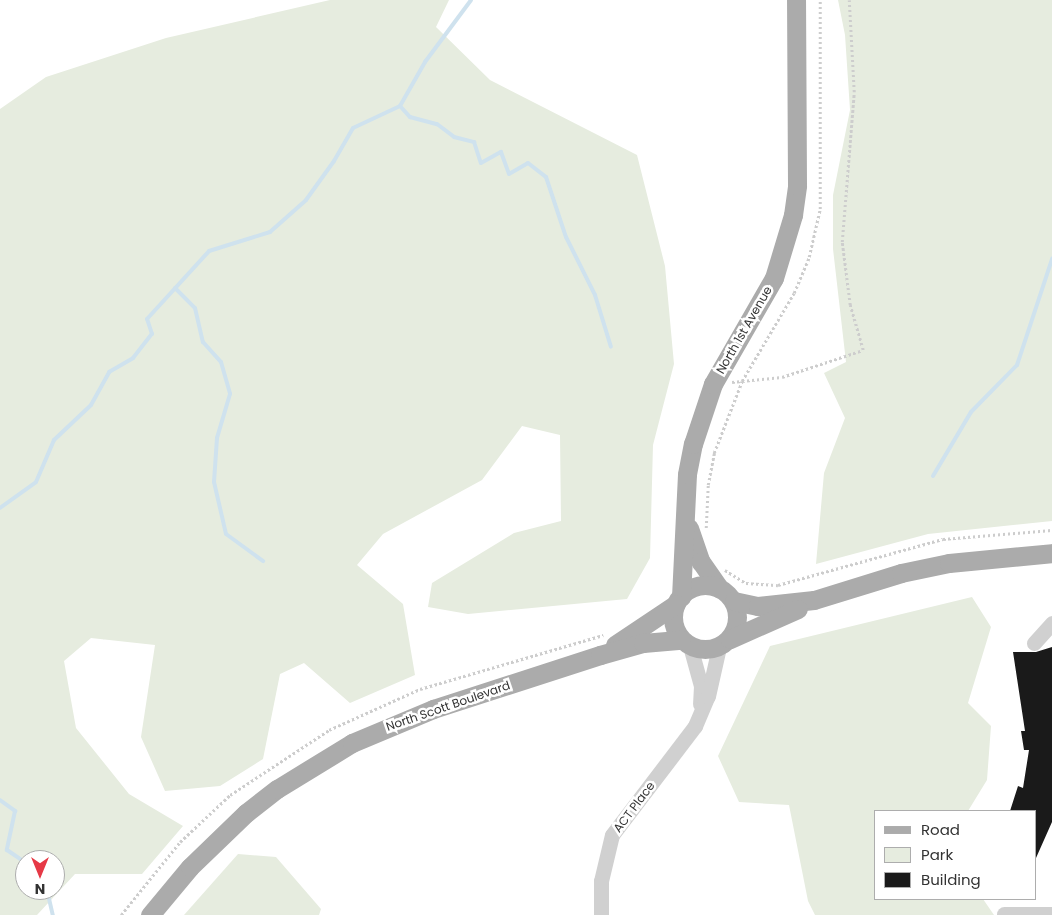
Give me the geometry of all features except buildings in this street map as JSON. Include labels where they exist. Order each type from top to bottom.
[{"type":"main road","name":"North 1st Avenue","points":[[678,600],[685,508],[693,444],[713,384],[774,278],[793,215],[797,185],[796,0]]},
{"type":"main road","name":"North 1st Avenue","points":[[685,508],[693,540],[707,572],[719,588]]},
{"type":"main road","points":[[814,600],[758,606],[734,601],[719,588],[698,586],[678,600],[673,620],[686,643],[701,650],[725,643],[814,600],[901,573],[949,563],[1052,553]]},
{"type":"main road","name":"North Scott Boulevard","points":[[600,655],[678,600]]},
{"type":"main road","points":[[725,643],[738,621],[734,601]]},
{"type":"main road","name":"North Scott Boulevard","points":[[150,915],[217,839],[278,789],[318,762],[406,719],[600,655],[643,644],[686,643]]},
{"type":"lane","points":[[1034,643],[1052,623]]},
{"type":"lane","name":"ACT Place","points":[[686,643],[701,686],[700,711]]},
{"type":"lane","name":"ACT Place","points":[[601,915],[601,882],[612,835],[695,726],[708,696],[725,643]]},
{"type":"lane","points":[[1004,914],[1052,914]]},
{"type":"path","points":[[713,384],[782,377],[863,350],[850,305],[842,242],[854,92],[849,0]]},
{"type":"path","points":[[707,572],[727,570],[746,583],[762,586],[778,585],[943,539],[1052,530]]},
{"type":"path","points":[[546,654],[610,633]]},
{"type":"green space","points":[[330,0],[449,0],[436,27],[490,80],[637,155],[665,266],[674,364],[653,445],[650,558],[627,599],[468,614],[428,607],[432,583],[514,533],[561,521],[560,435],[522,426],[482,480],[383,534],[357,565],[403,604],[415,675],[350,703],[304,663],[280,674],[263,759],[220,786],[165,791],[141,737],[155,645],[91,638],[64,661],[76,728],[129,794],[183,826],[142,874],[75,874],[65,885],[65,850],[15,850],[15,900],[51,900],[37,915],[0,915],[0,109],[46,77],[166,38]]},
{"type":"green space","points":[[838,0],[1052,0],[1052,521],[928,534],[816,564],[824,473],[845,418],[824,373],[846,362],[833,249],[833,195],[850,110],[845,35]]},
{"type":"green space","points":[[972,597],[991,627],[968,703],[991,726],[987,780],[969,810],[874,810],[874,900],[984,900],[994,915],[815,915],[808,901],[789,805],[739,802],[718,756],[770,646]]},
{"type":"green space","points":[[238,854],[276,857],[321,909],[319,915],[184,915]]},
{"type":"waterway","points":[[0,508],[36,482],[54,440],[91,405],[109,372],[133,358],[152,334],[147,319],[209,251],[270,232],[306,200],[334,161],[353,128],[400,106],[425,62],[471,0]]},
{"type":"waterway","points":[[400,106],[410,117],[437,124],[454,137],[474,142],[481,163],[501,152],[509,174],[528,163],[546,177],[566,237],[595,295],[611,347]]},
{"type":"waterway","points":[[933,476],[971,412],[1017,365],[1052,259]]},
{"type":"waterway","points":[[175,288],[195,308],[203,342],[221,362],[230,394],[217,438],[214,482],[226,534],[263,561]]},
{"type":"waterway","points":[[0,800],[15,811],[7,850],[15,855]]},
{"type":"waterway","points":[[49,900],[53,915]]}]
